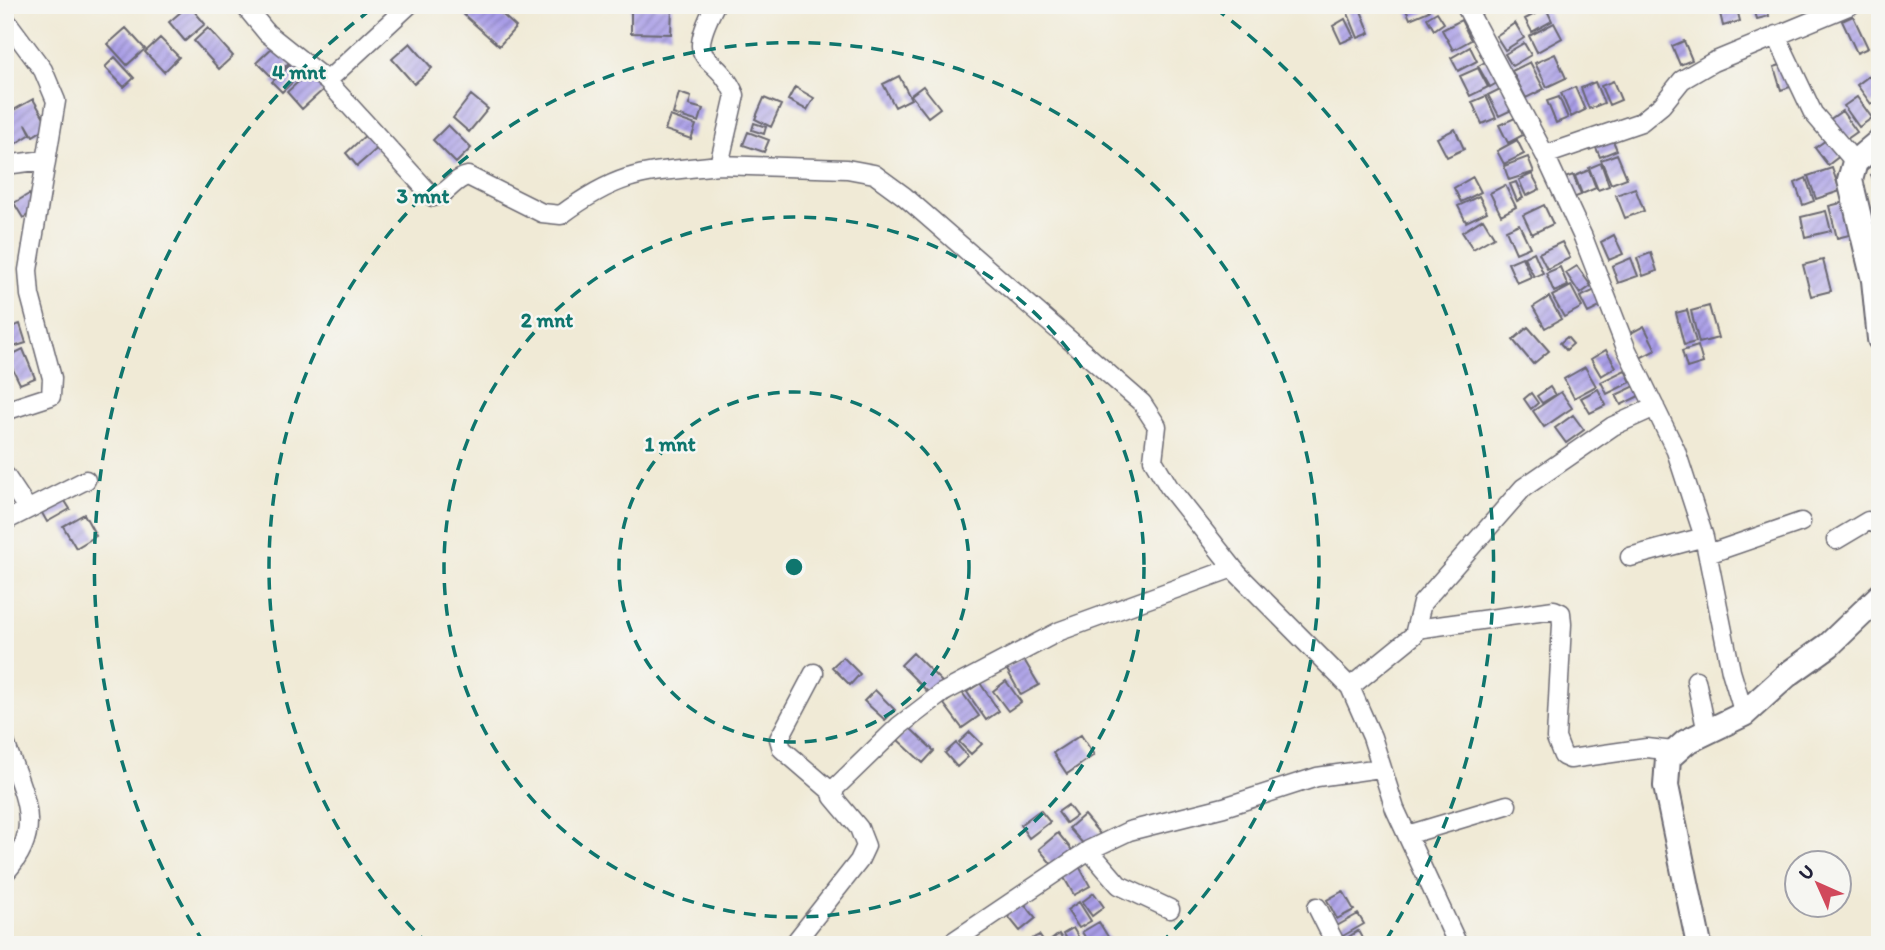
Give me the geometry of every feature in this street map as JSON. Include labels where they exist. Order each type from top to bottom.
[{"type":"street","points":[[244,5],[267,33],[327,81],[433,197],[440,196],[460,178],[468,176],[542,213],[561,215],[589,194],[640,172],[719,165],[847,169],[874,174],[885,181],[1142,403],[1157,426],[1154,463],[1233,568],[1350,687],[1372,737],[1380,768],[1407,835],[1458,945]]},
{"type":"street","points":[[327,81],[409,5]]},
{"type":"street","points":[[715,5],[700,40],[700,51],[735,95],[719,165]]},
{"type":"street","points":[[1465,5],[1545,155],[1583,237],[1626,348],[1684,471],[1706,546],[1731,671],[1744,714]]},
{"type":"street","points":[[1545,155],[1641,122],[1662,105],[1682,80],[1713,61],[1851,5]]},
{"type":"street","points":[[5,19],[43,71],[55,101],[44,160],[28,281],[52,378],[51,396],[5,411]]},
{"type":"street","points":[[1776,35],[1813,113],[1855,162]]},
{"type":"street","points":[[1880,141],[1855,162],[1850,180],[1874,280],[1880,339]]},
{"type":"street","points":[[5,165],[44,160]]},
{"type":"street","points":[[1350,687],[1414,635],[1422,603],[1514,497],[1613,426],[1655,407]]},
{"type":"street","points":[[5,475],[27,508]]},
{"type":"street","points":[[5,521],[86,480]]},
{"type":"street","points":[[1836,540],[1868,521],[1880,525]]},
{"type":"street","points":[[1630,557],[1706,546],[1801,522]]},
{"type":"street","points":[[833,793],[899,726],[942,692],[1060,631],[1233,568]]},
{"type":"street","points":[[1699,945],[1666,786],[1666,763],[1673,751],[1744,714],[1787,676],[1829,645],[1880,596]]},
{"type":"street","points":[[1416,629],[1554,610],[1561,614],[1562,624],[1556,738],[1563,756],[1570,759],[1647,748],[1673,751]]},
{"type":"street","points":[[793,945],[859,861],[866,846],[859,828],[833,793],[782,748],[779,740],[814,673]]},
{"type":"street","points":[[1696,680],[1707,733]]},
{"type":"street","points":[[5,742],[29,820],[23,851],[5,873]]},
{"type":"street","points":[[953,943],[1089,850],[1129,831],[1224,807],[1317,777],[1380,768]]},
{"type":"street","points":[[1407,835],[1507,805]]},
{"type":"street","points":[[1089,850],[1119,885],[1170,909]]},
{"type":"street","points":[[1317,907],[1336,945]]},
{"type":"building","points":[[189,5],[205,24],[185,41],[169,22]]},
{"type":"building","points":[[471,5],[492,5],[516,27],[499,46],[463,14]]},
{"type":"building","points":[[1404,5],[1427,5],[1429,11],[1410,19]]},
{"type":"building","points":[[1718,5],[1736,5],[1740,21],[1723,26]]},
{"type":"building","points":[[1753,5],[1766,5],[1769,16],[1757,19]]},
{"type":"building","points":[[1359,6],[1370,33],[1358,38],[1347,11]]},
{"type":"building","points":[[631,7],[672,7],[671,34],[631,33]]},
{"type":"building","points":[[1546,8],[1552,21],[1532,32],[1525,19]]},
{"type":"building","points":[[1437,12],[1444,23],[1434,30],[1427,18]]},
{"type":"building","points":[[1853,16],[1868,48],[1857,53],[1842,21]]},
{"type":"building","points":[[1345,19],[1354,37],[1341,43],[1333,26]]},
{"type":"building","points":[[1461,20],[1471,40],[1453,50],[1442,30]]},
{"type":"building","points":[[1515,23],[1524,38],[1505,50],[1496,36]]},
{"type":"building","points":[[1554,23],[1562,38],[1537,52],[1529,36]]},
{"type":"building","points":[[126,28],[145,49],[127,65],[108,44]]},
{"type":"building","points":[[208,28],[233,56],[219,69],[194,41]]},
{"type":"building","points":[[160,38],[179,57],[164,72],[145,52]]},
{"type":"building","points":[[1684,41],[1692,60],[1680,65],[1672,46]]},
{"type":"building","points":[[410,43],[432,68],[414,84],[392,59]]},
{"type":"building","points":[[1524,43],[1531,55],[1512,66],[1505,54]]},
{"type":"building","points":[[275,45],[291,61],[273,78],[257,62]]},
{"type":"building","points":[[1470,47],[1477,61],[1458,71],[1451,58]]},
{"type":"building","points":[[1555,54],[1566,78],[1547,87],[1535,63]]},
{"type":"building","points":[[115,57],[134,78],[124,87],[105,67]]},
{"type":"building","points":[[1492,58],[1505,78],[1490,87],[1478,66]]},
{"type":"building","points":[[1530,62],[1544,89],[1526,98],[1512,71]]},
{"type":"building","points":[[292,63],[302,73],[282,92],[272,82]]},
{"type":"building","points":[[1787,63],[1793,86],[1781,90],[1774,67]]},
{"type":"building","points":[[1478,68],[1488,87],[1470,96],[1460,76]]},
{"type":"building","points":[[308,73],[324,89],[302,109],[287,92]]},
{"type":"building","points":[[899,76],[911,99],[895,107],[883,84]]},
{"type":"building","points":[[1869,76],[1880,91],[1880,98],[1871,104],[1857,85]]},
{"type":"building","points":[[1613,81],[1621,100],[1609,105],[1601,86]]},
{"type":"building","points":[[1595,82],[1604,103],[1589,109],[1581,88]]},
{"type":"building","points":[[1508,85],[1518,107],[1499,116],[1488,95]]},
{"type":"building","points":[[923,86],[940,108],[928,117],[911,95]]},
{"type":"building","points":[[795,87],[814,98],[807,110],[788,100]]},
{"type":"building","points":[[1575,87],[1585,110],[1571,117],[1561,93]]},
{"type":"building","points":[[679,93],[691,97],[689,105],[703,109],[699,122],[673,114]]},
{"type":"building","points":[[471,95],[488,109],[469,132],[453,118]]},
{"type":"building","points":[[1486,96],[1496,118],[1482,124],[1472,102]]},
{"type":"building","points":[[1559,97],[1568,118],[1556,123],[1547,101]]},
{"type":"building","points":[[1857,97],[1872,118],[1859,127],[1844,106]]},
{"type":"building","points":[[764,98],[781,105],[771,127],[755,119]]},
{"type":"building","points":[[33,99],[49,126],[33,136],[26,124],[31,134],[15,144],[5,126],[5,115]]},
{"type":"building","points":[[1842,111],[1857,132],[1844,141],[1829,120]]},
{"type":"building","points":[[670,116],[696,125],[691,139],[665,130]]},
{"type":"building","points":[[1515,118],[1523,135],[1508,143],[1499,125]]},
{"type":"building","points":[[754,123],[766,127],[764,134],[752,130]]},
{"type":"building","points":[[448,125],[471,148],[456,163],[433,140]]},
{"type":"building","points":[[1455,129],[1464,149],[1447,157],[1437,138]]},
{"type":"building","points":[[748,132],[769,140],[764,152],[743,145]]},
{"type":"building","points":[[368,133],[380,146],[357,166],[346,153]]},
{"type":"building","points":[[1611,136],[1617,150],[1600,157],[1594,143]]},
{"type":"building","points":[[1829,138],[1841,155],[1828,165],[1815,148]]},
{"type":"building","points":[[1517,140],[1524,154],[1504,164],[1497,151]]},
{"type":"building","points":[[1617,154],[1627,178],[1611,184],[1601,160]]},
{"type":"building","points":[[1528,157],[1534,172],[1509,180],[1504,166]]},
{"type":"building","points":[[1601,163],[1609,186],[1598,190],[1589,168]]},
{"type":"building","points":[[1832,168],[1840,191],[1816,199],[1808,176]]},
{"type":"building","points":[[1589,170],[1596,188],[1582,194],[1575,176]]},
{"type":"building","points":[[1880,170],[1880,191],[1871,175]]},
{"type":"building","points":[[1532,174],[1540,189],[1526,196],[1519,180]]},
{"type":"building","points":[[1573,175],[1581,195],[1573,198],[1565,178]]},
{"type":"building","points":[[1473,177],[1481,192],[1461,202],[1454,188]]},
{"type":"building","points":[[1806,178],[1814,201],[1803,205],[1795,183]]},
{"type":"building","points":[[1516,182],[1523,198],[1517,201],[1510,184]]},
{"type":"building","points":[[1505,185],[1516,207],[1501,215],[1490,193]]},
{"type":"building","points":[[1635,188],[1644,211],[1625,218],[1616,195]]},
{"type":"building","points":[[29,194],[38,209],[23,218],[14,203]]},
{"type":"building","points":[[1479,196],[1487,212],[1466,222],[1458,206]]},
{"type":"building","points":[[1849,201],[1857,233],[1837,238],[1829,206]]},
{"type":"building","points":[[1544,205],[1553,224],[1532,234],[1523,215]]},
{"type":"building","points":[[1826,211],[1831,231],[1805,237],[1801,217]]},
{"type":"building","points":[[1483,219],[1494,237],[1473,249],[1462,232]]},
{"type":"building","points":[[1519,224],[1530,247],[1516,253],[1506,230]]},
{"type":"building","points":[[1614,235],[1623,254],[1609,260],[1601,242]]},
{"type":"building","points":[[1562,242],[1570,258],[1547,269],[1539,253]]},
{"type":"building","points":[[1534,252],[1543,273],[1534,277],[1524,257]]},
{"type":"building","points":[[1651,253],[1657,271],[1643,276],[1637,258]]},
{"type":"building","points":[[1522,257],[1531,277],[1517,283],[1508,263]]},
{"type":"building","points":[[1631,258],[1638,276],[1618,283],[1612,266]]},
{"type":"building","points":[[1823,260],[1831,291],[1811,296],[1803,265]]},
{"type":"building","points":[[1577,266],[1591,286],[1580,294],[1566,273]]},
{"type":"building","points":[[1560,267],[1568,286],[1554,292],[1546,273]]},
{"type":"building","points":[[1571,286],[1582,307],[1564,317],[1552,296]]},
{"type":"building","points":[[1595,290],[1602,306],[1588,313],[1580,297]]},
{"type":"building","points":[[1549,297],[1561,319],[1545,328],[1533,307]]},
{"type":"building","points":[[1709,306],[1718,338],[1699,343],[1691,311]]},
{"type":"building","points":[[1687,310],[1696,342],[1684,345],[1676,313]]},
{"type":"building","points":[[20,324],[26,343],[7,349],[5,329]]},
{"type":"building","points":[[1644,326],[1656,350],[1640,358],[1629,334]]},
{"type":"building","points":[[1528,327],[1549,351],[1533,364],[1513,340]]},
{"type":"building","points":[[1567,337],[1573,344],[1566,350],[1560,343]]},
{"type":"building","points":[[1698,346],[1703,363],[1687,368],[1682,351]]},
{"type":"building","points":[[23,349],[35,378],[20,384],[7,357]]},
{"type":"building","points":[[1606,350],[1616,367],[1601,376],[1591,359]]},
{"type":"building","points":[[1585,367],[1596,386],[1574,398],[1564,379]]},
{"type":"building","points":[[1625,370],[1631,382],[1607,394],[1601,382]]},
{"type":"building","points":[[1635,386],[1639,396],[1621,405],[1616,395]]},
{"type":"building","points":[[1550,387],[1555,395],[1542,403],[1537,396]]},
{"type":"building","points":[[1598,389],[1606,405],[1590,413],[1581,398]]},
{"type":"building","points":[[1561,392],[1572,408],[1544,427],[1533,411]]},
{"type":"building","points":[[1531,393],[1538,403],[1531,409],[1524,399]]},
{"type":"building","points":[[1573,415],[1584,430],[1566,443],[1555,428]]},
{"type":"building","points":[[60,493],[70,509],[47,522],[37,504]]},
{"type":"building","points":[[84,514],[96,536],[76,548],[63,526]]},
{"type":"building","points":[[913,653],[943,683],[931,695],[901,665]]},
{"type":"building","points":[[843,657],[860,674],[850,685],[832,667]]},
{"type":"building","points":[[1023,658],[1039,685],[1021,695],[1006,668]]},
{"type":"building","points":[[1006,681],[1021,702],[1008,711],[993,691]]},
{"type":"building","points":[[980,683],[999,711],[986,720],[967,692]]},
{"type":"building","points":[[875,690],[895,710],[885,720],[864,701]]},
{"type":"building","points":[[961,691],[979,716],[962,728],[944,704]]},
{"type":"building","points":[[910,728],[934,751],[923,763],[898,740]]},
{"type":"building","points":[[970,732],[982,744],[971,754],[959,742]]},
{"type":"building","points":[[1081,735],[1094,755],[1067,774],[1053,753]]},
{"type":"building","points":[[956,743],[968,757],[957,767],[945,753]]},
{"type":"building","points":[[1068,805],[1076,816],[1066,823],[1058,812]]},
{"type":"building","points":[[1040,810],[1050,822],[1029,838],[1020,825]]},
{"type":"building","points":[[1084,815],[1100,834],[1086,847],[1069,828]]},
{"type":"building","points":[[1058,833],[1072,850],[1053,866],[1039,849]]},
{"type":"building","points":[[1079,866],[1090,886],[1074,895],[1063,876]]},
{"type":"building","points":[[1343,891],[1354,910],[1337,919],[1327,900]]},
{"type":"building","points":[[1094,893],[1104,907],[1092,916],[1082,902]]},
{"type":"building","points":[[1023,902],[1036,918],[1020,931],[1007,915]]},
{"type":"building","points":[[1079,902],[1091,921],[1079,928],[1067,910]]},
{"type":"building","points":[[1358,914],[1364,924],[1341,937],[1335,927]]},
{"type":"building","points":[[1099,922],[1113,945],[1090,945],[1082,932]]},
{"type":"building","points":[[1073,928],[1082,943],[1079,945],[1070,945],[1063,934]]},
{"type":"building","points":[[1358,931],[1366,945],[1336,945]]},
{"type":"building","points":[[1059,934],[1066,945],[1052,945],[1050,941]]},
{"type":"building","points":[[1039,935],[1046,945],[1033,945],[1030,940]]}]
